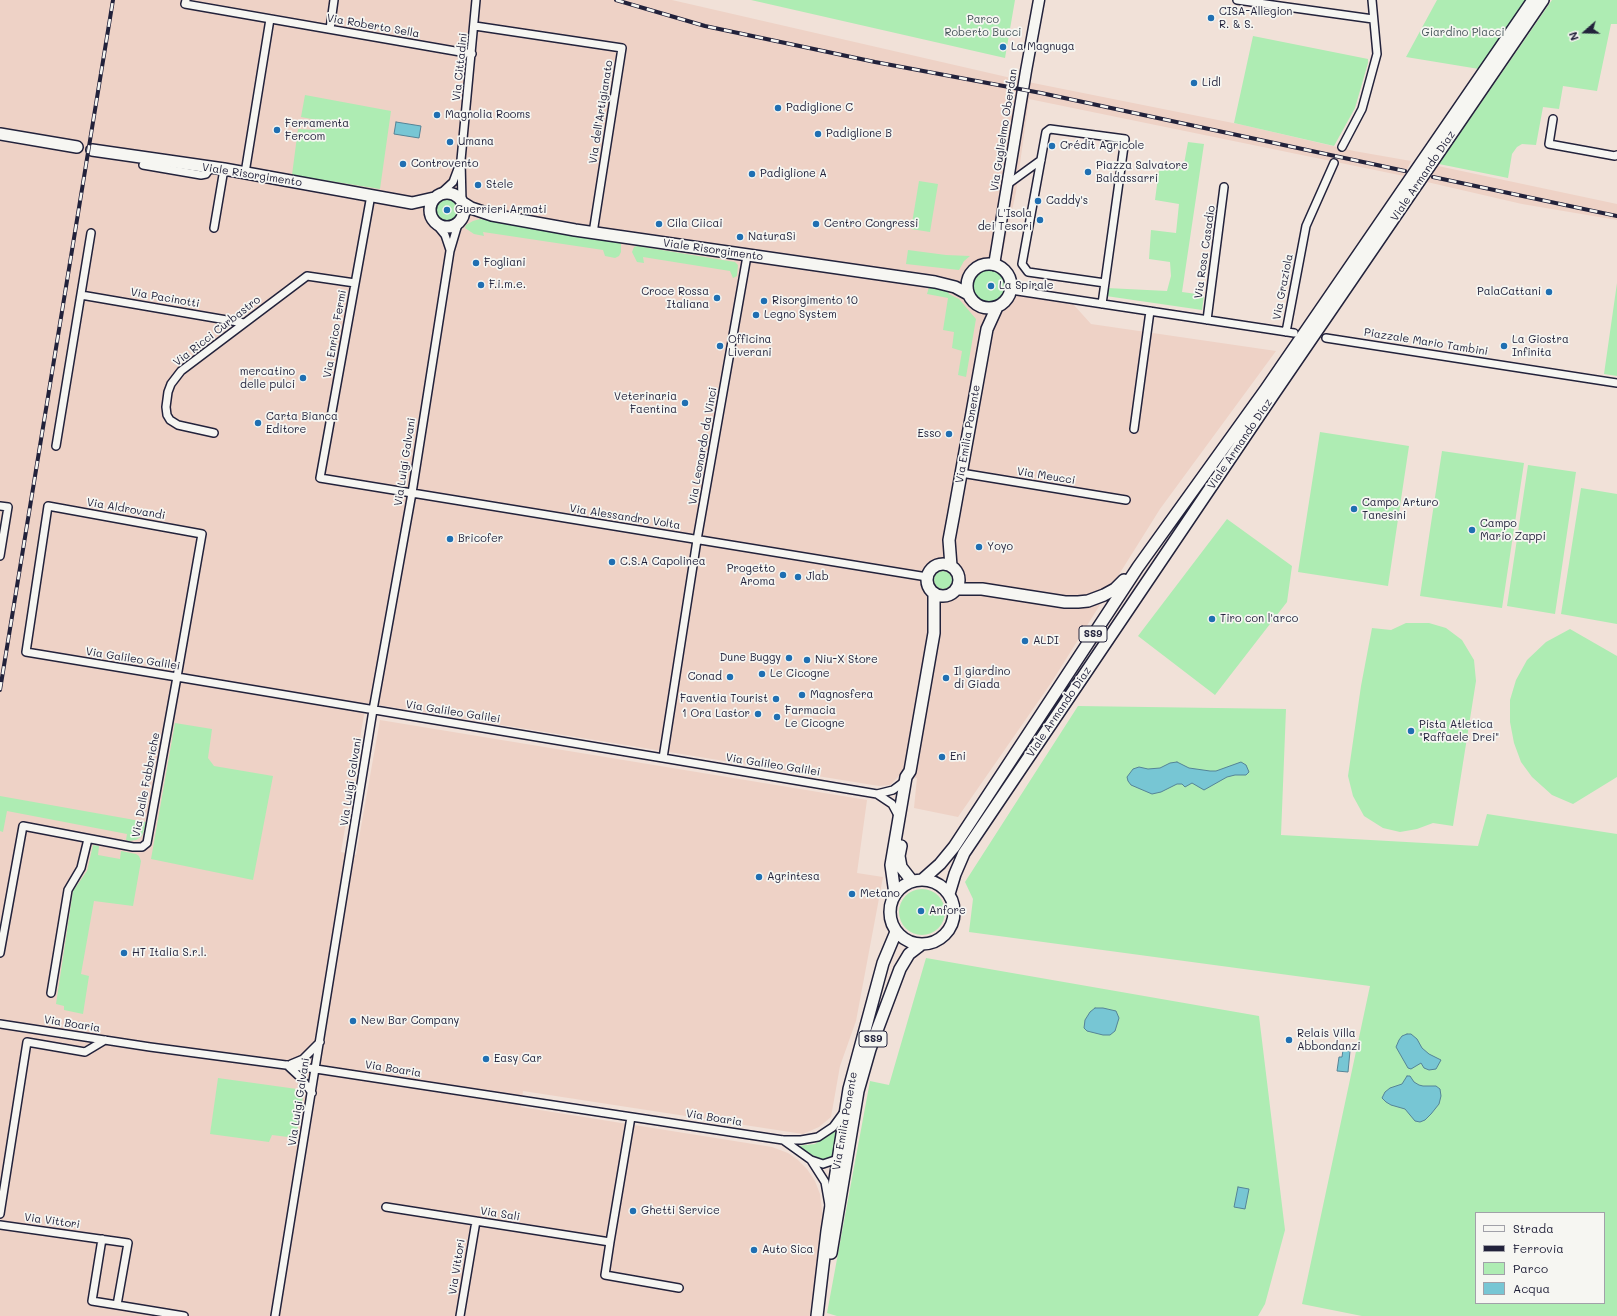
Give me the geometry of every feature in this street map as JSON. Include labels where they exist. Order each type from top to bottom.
[{"type":"main road","name":"Via Guglielmo Oberdan","points":[[994,265],[1039,0]]},
{"type":"main road","name":"Viale Armando Diaz","points":[[949,894],[954,874],[964,853],[1269,392],[1533,0]]},
{"type":"main road","name":"Viale Armando Diaz","points":[[917,880],[940,864],[954,847],[1138,567],[1269,392],[1543,0]]},
{"type":"main road","points":[[0,134],[77,147]]},
{"type":"main road","name":"Viale Risorgimento","points":[[92,150],[224,169],[371,194],[412,203],[434,220]]},
{"type":"main road","points":[[453,194],[463,202],[464,213],[459,222],[445,228],[434,220],[430,207],[437,196],[453,194]]},
{"type":"main road","name":"Viale Risorgimento","points":[[412,203],[437,196]]},
{"type":"main road","name":"Viale Risorgimento","points":[[463,202],[471,208],[492,215],[593,233],[935,282],[955,287],[968,294]]},
{"type":"main road","name":"Viale Risorgimento","points":[[459,222],[470,217],[492,215]]},
{"type":"main road","points":[[987,264],[994,265],[1006,271],[1010,277],[1011,290],[1007,300],[997,308],[990,309],[976,304],[968,294],[967,288],[970,276],[974,270],[987,264]]},
{"type":"main road","name":"Viale Risorgimento","points":[[935,282],[951,282],[970,276]]},
{"type":"main road","name":"Via Emilia Ponente","points":[[982,307],[987,328]]},
{"type":"main road","name":"Via Emilia Ponente","points":[[954,588],[956,571],[946,565],[949,540],[987,328],[997,308]]},
{"type":"main road","points":[[946,565],[930,570],[927,577],[927,585],[934,593],[941,596],[954,588],[982,589],[1073,602],[1088,601],[1114,589],[1138,567]]},
{"type":"main road","points":[[934,633],[954,588]]},
{"type":"main road","points":[[922,944],[912,943],[904,939],[896,932],[890,916],[890,908],[895,894],[891,865],[934,633],[934,593]]},
{"type":"main road","points":[[907,776],[912,778],[899,856],[901,867],[917,880],[937,884],[949,894]]},
{"type":"main road","name":"SS9","points":[[895,894],[903,886],[917,880]]},
{"type":"main road","name":"SS9","points":[[922,944],[931,943],[940,939],[947,933],[952,924],[954,914],[953,903],[949,894]]},
{"type":"main road","name":"Via Emilia Ponente","points":[[817,1316],[830,1213],[849,1089],[883,963],[896,932]]},
{"type":"main road","name":"Via Emilia Ponente","points":[[817,1316],[835,1233],[858,1091],[870,1049],[900,969],[909,954],[922,944]]},
{"type":"street","points":[[330,29],[334,0]]},
{"type":"street","name":"Via Cittadini","points":[[463,202],[461,160],[475,26],[476,0]]},
{"type":"street","points":[[1237,0],[1373,19]]},
{"type":"street","points":[[1342,147],[1362,109],[1377,54],[1372,0]]},
{"type":"street","name":"Via Roberto Sella","points":[[185,2],[270,19],[472,54]]},
{"type":"street","points":[[244,173],[270,19]]},
{"type":"street","name":"Via dell'Artigianato","points":[[475,26],[622,48],[593,233]]},
{"type":"street","points":[[1553,119],[1549,144],[1615,156],[1617,155]]},
{"type":"street","points":[[1102,304],[1105,283],[1125,139],[1050,129],[1046,132],[1022,264],[1028,272],[1105,283]]},
{"type":"street","name":"Via Cittadini","points":[[437,196],[452,182],[461,160]]},
{"type":"street","points":[[1008,184],[1041,160]]},
{"type":"street","name":"Via Graziola","points":[[1011,290],[1286,332],[1306,226],[1334,164]]},
{"type":"street","points":[[143,165],[201,175],[206,174],[210,168]]},
{"type":"street","points":[[214,228],[224,169]]},
{"type":"street","name":"Via Rosa Casadio","points":[[1207,320],[1224,187]]},
{"type":"street","name":"Via Enrico Fermi","points":[[320,478],[371,194]]},
{"type":"street","name":"Via Luigi Galvani","points":[[434,220],[445,235],[450,251]]},
{"type":"street","name":"Via Luigi Galvani","points":[[275,1316],[373,710],[412,493],[450,251],[459,222]]},
{"type":"street","points":[[56,446],[91,233]]},
{"type":"street","name":"Via Leonardo da Vinci","points":[[663,758],[697,540],[747,256]]},
{"type":"street","name":"Via Ricci Curbastro","points":[[214,433],[178,425],[170,420],[166,411],[168,392],[171,384],[181,371],[307,276],[355,283]]},
{"type":"street","name":"Via Pacinotti","points":[[81,295],[244,323]]},
{"type":"street","points":[[1134,429],[1150,311]]},
{"type":"street","points":[[1286,332],[1294,333]]},
{"type":"street","name":"Piazzale Mario Tambini","points":[[1326,338],[1617,383]]},
{"type":"street","name":"Via Meucci","points":[[961,473],[1126,500]]},
{"type":"street","name":"Via Alessandro Volta","points":[[320,478],[927,577]]},
{"type":"street","points":[[0,506],[8,507],[0,556]]},
{"type":"street","name":"Via Aldrovandi","points":[[26,652],[48,506],[202,534],[177,677]]},
{"type":"street","name":"Via Galileo Galilei","points":[[26,652],[876,794],[884,797],[892,804],[899,817]]},
{"type":"street","name":"Via Dalle Fabbriche","points":[[0,953],[23,826],[138,848],[145,846],[147,843],[177,677]]},
{"type":"street","name":"Via Galileo Galilei","points":[[876,794],[893,790],[907,776]]},
{"type":"street","points":[[51,993],[68,890],[82,868],[88,839]]},
{"type":"street","name":"Via Boaria","points":[[0,1024],[316,1069],[783,1140],[801,1140],[818,1137],[834,1127],[846,1110]]},
{"type":"street","points":[[0,1214],[27,1042],[85,1052],[105,1040]]},
{"type":"street","points":[[286,1065],[303,1060],[320,1042]]},
{"type":"street","points":[[286,1065],[301,1078],[312,1093]]},
{"type":"street","points":[[631,1116],[605,1275],[679,1288]]},
{"type":"street","name":"Via Boaria","points":[[783,1140],[811,1160],[825,1182],[830,1213]]},
{"type":"street","points":[[811,1160],[823,1164],[838,1159],[849,1145]]},
{"type":"street","name":"Via Sali","points":[[386,1207],[610,1242]]},
{"type":"street","name":"Via Vittori","points":[[460,1316],[476,1221]]},
{"type":"street","name":"Via Vittori","points":[[0,1225],[128,1243],[117,1305]]},
{"type":"street","points":[[102,1239],[92,1301],[184,1316]]},
{"type":"shaded area","points":[[0,0],[672,0],[1033,83],[1243,125],[1354,151],[1411,161],[1404,176],[1029,99],[1016,192],[1001,260],[1021,289],[1020,296],[1073,304],[1091,324],[1276,351],[1160,509],[1051,683],[958,817],[914,808],[917,778],[899,776],[890,785],[879,786],[366,703],[341,852],[356,855],[380,720],[867,800],[857,873],[883,877],[856,1021],[840,1066],[831,1117],[819,1127],[803,1134],[523,1091],[521,1107],[772,1147],[788,1153],[798,1160],[807,1169],[815,1181],[820,1194],[825,1234],[811,1316],[0,1316]]},
{"type":"shaded area","points":[[1438,166],[1617,204],[1617,220],[1522,204],[1427,182]]},
{"type":"green space","name":"Parco Roberto Bucci","points":[[751,0],[1015,0],[1005,58]]},
{"type":"green space","name":"Giardino Placci","points":[[1437,0],[1527,0],[1479,69],[1406,57]]},
{"type":"green space","points":[[1552,0],[1617,0],[1617,24],[1611,24],[1597,91],[1563,86],[1559,109],[1543,107],[1536,145],[1522,144],[1517,147],[1512,154],[1508,178],[1439,164]]},
{"type":"green space","points":[[1253,36],[1368,59],[1355,108],[1334,146],[1234,123]]},
{"type":"green space","points":[[305,95],[391,111],[380,189],[292,175],[298,129],[316,130],[317,120],[301,117]]},
{"type":"green space","points":[[1188,142],[1204,144],[1182,292],[1204,295],[1202,310],[1106,296],[1107,288],[1167,291],[1171,276],[1170,262],[1149,259],[1151,230],[1176,233],[1179,204],[1155,200],[1160,162],[1184,164]]},
{"type":"green space","points":[[919,181],[938,184],[930,232],[911,229]]},
{"type":"green space","points":[[447,197],[456,201],[460,210],[456,219],[447,223],[438,219],[434,210],[438,201]]},
{"type":"green space","points":[[480,219],[621,243],[621,252],[619,256],[615,258],[605,256],[603,250],[483,232],[484,236],[474,234],[465,228],[466,225]]},
{"type":"green space","points":[[637,246],[735,262],[738,265],[737,276],[733,278],[730,271],[643,257],[644,263],[637,262],[632,252],[634,247]]},
{"type":"green space","points":[[908,250],[946,255],[970,256],[964,261],[959,270],[906,264]]},
{"type":"green space","points":[[986,270],[992,270],[1002,277],[1005,286],[1004,292],[998,299],[992,302],[986,302],[976,295],[973,289],[973,283],[980,273]]},
{"type":"green space","points":[[1617,283],[1617,376],[1604,374]]},
{"type":"green space","points":[[929,287],[947,290],[949,294],[959,299],[976,319],[966,377],[958,375],[962,351],[952,348],[954,332],[943,330],[948,298],[927,294]]},
{"type":"green space","name":"Campo Arturo Tanesini","points":[[1320,432],[1409,446],[1388,586],[1298,572]]},
{"type":"green space","name":"Campo Mario Zappi","points":[[1442,451],[1524,463],[1502,608],[1420,596]]},
{"type":"green space","points":[[1528,465],[1576,472],[1555,614],[1507,606]]},
{"type":"green space","points":[[1581,488],[1617,494],[1617,624],[1561,614]]},
{"type":"green space","name":"Tiro con l'arco","points":[[1227,519],[1292,566],[1287,602],[1215,695],[1138,636]]},
{"type":"green space","points":[[943,571],[947,572],[951,576],[951,584],[947,588],[943,589],[939,588],[935,584],[934,580],[935,576],[939,572]]},
{"type":"green space","name":"Pista Atletica \"Raffaele Drei\"","points":[[1406,623],[1429,623],[1446,628],[1462,640],[1474,660],[1476,681],[1453,826],[1433,823],[1417,829],[1400,832],[1383,828],[1364,816],[1353,796],[1348,776],[1361,686],[1372,628],[1391,630]]},
{"type":"green space","points":[[1570,629],[1617,656],[1617,777],[1573,804],[1552,795],[1532,777],[1521,762],[1514,743],[1510,722],[1510,700],[1516,680],[1527,660],[1546,642]]},
{"type":"green space","points":[[1078,706],[1286,709],[1281,835],[1478,846],[1487,814],[1617,834],[1617,1316],[1362,1316],[1302,1304],[1370,986],[969,932],[973,899],[965,882]]},
{"type":"green space","points":[[175,723],[212,729],[208,758],[214,766],[273,776],[253,880],[151,859]]},
{"type":"green space","points":[[0,796],[146,822],[142,836],[136,840],[129,841],[126,840],[127,834],[7,811],[3,832],[0,831]]},
{"type":"green space","points":[[93,845],[99,846],[98,855],[120,859],[121,851],[136,854],[139,856],[141,861],[133,906],[94,901],[81,974],[89,976],[83,1014],[64,1010],[64,1006],[56,1004],[73,891],[87,871]]},
{"type":"green space","points":[[918,889],[926,889],[935,893],[941,899],[945,912],[941,925],[935,931],[926,935],[918,935],[909,931],[903,925],[899,916],[899,908],[903,899],[909,893]]},
{"type":"green space","points":[[926,958],[1259,1016],[1285,1230],[1265,1304],[1258,1316],[837,1316],[827,1313],[870,1081],[889,1085]]},
{"type":"green space","points":[[218,1078],[304,1090],[296,1138],[272,1135],[269,1142],[210,1134]]},
{"type":"green space","points":[[839,1128],[834,1156],[825,1161],[797,1146],[815,1144]]},
{"type":"water","points":[[396,122],[421,126],[419,138],[394,134]]},
{"type":"water","points":[[1177,762],[1189,768],[1216,771],[1241,762],[1246,765],[1249,772],[1246,775],[1227,777],[1204,790],[1192,783],[1185,787],[1182,784],[1177,784],[1161,792],[1152,794],[1131,785],[1128,781],[1127,777],[1133,769],[1139,767],[1148,769],[1160,768],[1170,763]]},
{"type":"water","points":[[1095,1008],[1116,1011],[1119,1018],[1115,1031],[1110,1035],[1087,1031],[1084,1028],[1085,1020],[1090,1012]]},
{"type":"water","points":[[1411,1034],[1417,1039],[1422,1048],[1429,1054],[1441,1060],[1436,1069],[1429,1070],[1424,1068],[1421,1063],[1411,1069],[1408,1068],[1396,1047],[1402,1036]]},
{"type":"water","points":[[1343,1050],[1350,1051],[1348,1072],[1337,1071],[1339,1057],[1342,1057]]},
{"type":"water","points":[[1407,1076],[1410,1076],[1414,1082],[1419,1085],[1436,1086],[1440,1089],[1441,1096],[1439,1104],[1425,1120],[1420,1122],[1415,1121],[1405,1109],[1391,1105],[1382,1098],[1385,1092],[1390,1088],[1402,1084]]},
{"type":"water","points":[[1238,1187],[1249,1189],[1245,1209],[1234,1207]]},
{"type":"railway","points":[[0,690],[113,0]]},
{"type":"railway","points":[[616,0],[705,26],[875,62],[1041,93],[1405,171]]},
{"type":"railway","points":[[1433,177],[1617,216]]},
{"type":"place","name":"CISA-Allegion R. & S.","points":[[1211,18]]},
{"type":"place","name":"La Magnuga","points":[[1003,47]]},
{"type":"place","name":"Lidl","points":[[1194,83]]},
{"type":"place","name":"Padiglione C","points":[[778,108]]},
{"type":"place","name":"Magnolia Rooms","points":[[437,115]]},
{"type":"place","name":"Ferramenta Fercom","points":[[277,130]]},
{"type":"place","name":"Padiglione B","points":[[818,134]]},
{"type":"place","name":"Umana","points":[[450,142]]},
{"type":"place","name":"Crédit Agricole","points":[[1052,146]]},
{"type":"place","name":"Controvento","points":[[403,164]]},
{"type":"place","name":"Piazza Salvatore Baldassarri","points":[[1088,172]]},
{"type":"place","name":"Padiglione A","points":[[752,174]]},
{"type":"place","name":"Stele","points":[[478,185]]},
{"type":"place","name":"Caddy's","points":[[1038,201]]},
{"type":"place","name":"Guerrieri Armati","points":[[447,210]]},
{"type":"place","name":"L'Isola dei Tesori","points":[[1040,220]]},
{"type":"place","name":"Cila Ciicai","points":[[659,224]]},
{"type":"place","name":"Centro Congressi","points":[[816,224]]},
{"type":"place","name":"NaturaSì","points":[[740,237]]},
{"type":"place","name":"Fogliani","points":[[476,263]]},
{"type":"place","name":"F.i.m.e.","points":[[481,285]]},
{"type":"place","name":"La Spirale","points":[[991,286]]},
{"type":"place","name":"PalaCattani","points":[[1549,292]]},
{"type":"place","name":"Croce Rossa Italiana","points":[[717,298]]},
{"type":"place","name":"Risorgimento 10","points":[[764,301]]},
{"type":"place","name":"Legno System","points":[[756,315]]},
{"type":"place","name":"Officina Liverani","points":[[720,346]]},
{"type":"place","name":"La Giostra Infinita","points":[[1504,346]]},
{"type":"place","name":"mercatino delle pulci","points":[[303,378]]},
{"type":"place","name":"Veterinaria Faentina","points":[[685,403]]},
{"type":"place","name":"Carta Bianca Editore","points":[[258,423]]},
{"type":"place","name":"Esso","points":[[949,434]]},
{"type":"place","name":"Campo Arturo Tanesini","points":[[1354,509]]},
{"type":"place","name":"Campo Mario Zappi","points":[[1472,530]]},
{"type":"place","name":"Bricofer","points":[[450,539]]},
{"type":"place","name":"Yoyo","points":[[979,547]]},
{"type":"place","name":"C.S.A Capolinea","points":[[612,562]]},
{"type":"place","name":"Progetto Aroma","points":[[783,575]]},
{"type":"place","name":"Jlab","points":[[798,577]]},
{"type":"place","name":"Tiro con l'arco","points":[[1212,619]]},
{"type":"place","name":"ALDI","points":[[1025,641]]},
{"type":"place","name":"Dune Buggy","points":[[789,658]]},
{"type":"place","name":"Niu-X Store","points":[[807,660]]},
{"type":"place","name":"Le Cicogne","points":[[762,674]]},
{"type":"place","name":"Conad","points":[[730,677]]},
{"type":"place","name":"Il giardino di Giada","points":[[946,678]]},
{"type":"place","name":"Magnosfera","points":[[802,695]]},
{"type":"place","name":"Faventia Tourist","points":[[776,699]]},
{"type":"place","name":"1 Ora Lastor","points":[[758,714]]},
{"type":"place","name":"Farmacia Le Cicogne","points":[[777,717]]},
{"type":"place","name":"Pista Atletica \"Raffaele Drei\"","points":[[1411,731]]},
{"type":"place","name":"Eni","points":[[942,757]]},
{"type":"place","name":"Agrintesa","points":[[759,877]]},
{"type":"place","name":"Metano","points":[[852,894]]},
{"type":"place","name":"Anfore","points":[[921,911]]},
{"type":"place","name":"HT Italia S.r.l.","points":[[124,953]]},
{"type":"place","name":"New Bar Company","points":[[353,1021]]},
{"type":"place","name":"Relais Villa Abbondanzi","points":[[1289,1040]]},
{"type":"place","name":"Easy Car","points":[[486,1059]]},
{"type":"place","name":"Ghetti Service","points":[[633,1211]]},
{"type":"place","name":"Auto Sica","points":[[754,1250]]}]
